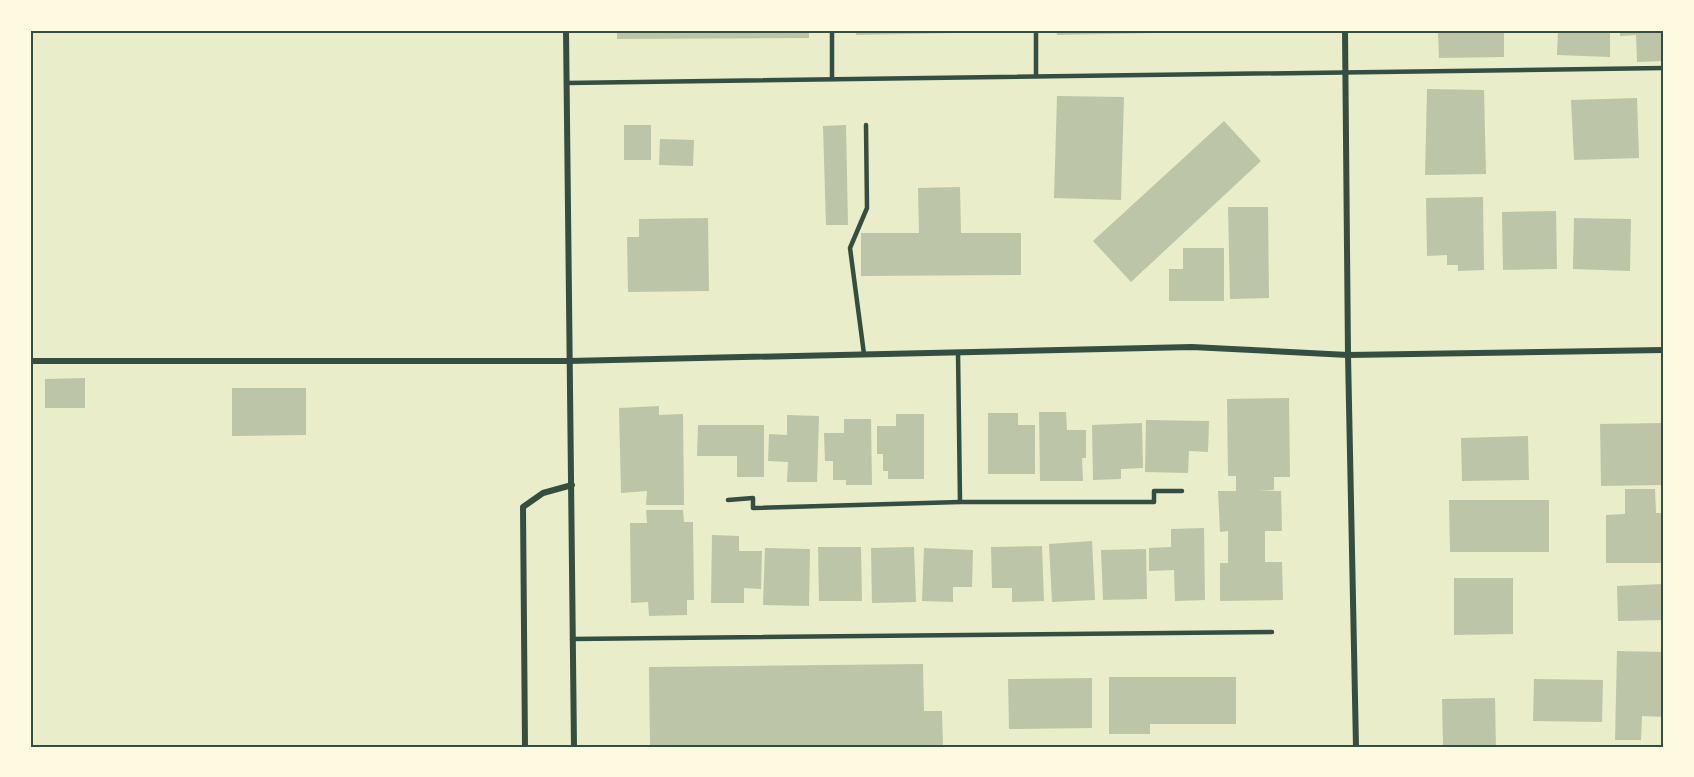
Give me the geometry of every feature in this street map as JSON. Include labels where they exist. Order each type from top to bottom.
[{"type":"street","points":[[566,30],[574,747]]},
{"type":"street","points":[[1345,30],[1347,356],[1356,747]]},
{"type":"street","points":[[30,361],[569,361],[1192,347],[1347,356],[1664,350]]},
{"type":"street","points":[[525,747],[523,507],[543,493],[572,485]]},
{"type":"lane","points":[[832,30],[832,79]]},
{"type":"lane","points":[[1036,30],[1036,76]]},
{"type":"lane","points":[[566,83],[1664,68]]},
{"type":"lane","points":[[864,354],[850,248],[867,208],[867,125]]},
{"type":"lane","points":[[958,352],[960,502]]},
{"type":"lane","points":[[728,500],[753,498],[753,508],[960,502],[1154,502],[1154,492],[1182,492]]},
{"type":"lane","points":[[572,639],[1272,632]]},
{"type":"building","points":[[617,30],[809,30],[809,38],[617,39]]},
{"type":"building","points":[[856,30],[1003,30],[1003,32],[856,35]]},
{"type":"building","points":[[1056,30],[1203,30],[1203,32],[1057,35]]},
{"type":"building","points":[[1438,30],[1504,30],[1504,57],[1439,58]]},
{"type":"building","points":[[1558,30],[1610,30],[1610,57],[1557,55]]},
{"type":"building","points":[[1620,30],[1664,30],[1664,61],[1637,62],[1636,35],[1620,36]]},
{"type":"building","points":[[1427,89],[1484,90],[1486,174],[1425,175]]},
{"type":"building","points":[[1057,96],[1124,97],[1121,200],[1054,198]]},
{"type":"building","points":[[1637,98],[1639,158],[1574,160],[1571,100]]},
{"type":"building","points":[[1224,121],[1261,161],[1131,282],[1093,241]]},
{"type":"building","points":[[624,125],[651,125],[651,160],[624,160]]},
{"type":"building","points":[[846,125],[848,225],[826,225],[823,126]]},
{"type":"building","points":[[660,139],[694,140],[693,166],[659,165]]},
{"type":"building","points":[[960,187],[961,233],[1021,233],[1021,275],[861,276],[861,233],[919,233],[918,188]]},
{"type":"building","points":[[1483,197],[1484,270],[1458,271],[1458,265],[1447,265],[1447,255],[1427,256],[1426,198]]},
{"type":"building","points":[[1228,207],[1268,207],[1269,298],[1230,299]]},
{"type":"building","points":[[1556,211],[1557,269],[1503,270],[1502,212]]},
{"type":"building","points":[[708,218],[709,291],[628,292],[627,237],[639,237],[639,219]]},
{"type":"building","points":[[1574,218],[1631,219],[1630,271],[1573,269]]},
{"type":"building","points":[[1183,248],[1224,248],[1224,301],[1169,301],[1169,269],[1183,269]]},
{"type":"building","points":[[85,378],[85,408],[45,408],[45,379]]},
{"type":"building","points":[[232,388],[306,388],[306,435],[232,436]]},
{"type":"building","points":[[1289,398],[1290,477],[1274,477],[1274,490],[1258,491],[1281,491],[1282,531],[1265,531],[1265,562],[1282,562],[1283,600],[1220,601],[1220,563],[1228,563],[1228,531],[1220,532],[1218,491],[1236,491],[1236,476],[1228,476],[1227,399]]},
{"type":"building","points":[[659,406],[659,415],[683,414],[684,505],[646,505],[647,491],[621,493],[619,408]]},
{"type":"building","points":[[1039,412],[1066,412],[1067,430],[1086,430],[1086,458],[1082,458],[1083,481],[1040,481]]},
{"type":"building","points":[[988,413],[1018,413],[1018,425],[1035,425],[1035,474],[988,474]]},
{"type":"building","points":[[896,414],[924,414],[924,479],[888,479],[888,471],[883,471],[883,454],[877,454],[877,426],[896,426]]},
{"type":"building","points":[[787,415],[819,416],[817,482],[787,482],[788,462],[768,461],[769,434],[787,435]]},
{"type":"building","points":[[844,419],[871,419],[872,485],[846,485],[846,480],[833,480],[833,461],[825,461],[824,433],[844,433]]},
{"type":"building","points":[[1146,420],[1209,421],[1208,452],[1189,451],[1188,473],[1145,472]]},
{"type":"building","points":[[1142,423],[1143,468],[1121,469],[1121,479],[1093,480],[1092,425]]},
{"type":"building","points":[[1664,423],[1664,485],[1601,486],[1600,424]]},
{"type":"building","points":[[698,425],[764,425],[764,477],[737,477],[737,456],[697,456]]},
{"type":"building","points":[[1528,436],[1529,480],[1462,481],[1461,438]]},
{"type":"building","points":[[1625,489],[1655,489],[1656,513],[1664,513],[1664,563],[1606,563],[1606,515],[1625,514]]},
{"type":"building","points":[[1449,500],[1549,500],[1549,552],[1450,552]]},
{"type":"building","points":[[646,510],[683,510],[684,522],[693,522],[694,600],[687,600],[687,615],[649,616],[648,602],[631,603],[630,523],[647,523]]},
{"type":"building","points":[[1204,528],[1205,600],[1175,601],[1174,570],[1149,571],[1149,548],[1171,547],[1171,529]]},
{"type":"building","points":[[712,535],[739,536],[739,551],[762,551],[761,589],[744,588],[744,603],[711,603]]},
{"type":"building","points":[[1092,541],[1095,600],[1052,602],[1049,544]]},
{"type":"building","points":[[1042,546],[1044,601],[1012,602],[1012,588],[992,588],[991,547]]},
{"type":"building","points":[[818,547],[861,547],[862,601],[819,601]]},
{"type":"building","points":[[914,547],[916,602],[872,603],[871,548]]},
{"type":"building","points":[[765,548],[810,549],[809,606],[763,605]]},
{"type":"building","points":[[924,548],[973,550],[972,587],[953,587],[953,602],[922,601]]},
{"type":"building","points":[[1146,549],[1147,599],[1103,600],[1101,550]]},
{"type":"building","points":[[1454,578],[1513,578],[1513,634],[1454,635]]},
{"type":"building","points":[[1664,584],[1664,620],[1618,621],[1617,586]]},
{"type":"building","points":[[1617,651],[1664,652],[1664,717],[1642,716],[1641,740],[1615,740]]},
{"type":"building","points":[[923,664],[924,711],[942,711],[943,747],[650,747],[649,667]]},
{"type":"building","points":[[1109,677],[1236,677],[1236,724],[1150,724],[1150,734],[1109,734]]},
{"type":"building","points":[[1092,678],[1092,728],[1009,729],[1008,679]]},
{"type":"building","points":[[1534,679],[1603,680],[1602,722],[1533,721]]},
{"type":"building","points":[[1495,698],[1496,747],[1443,747],[1442,699]]}]
